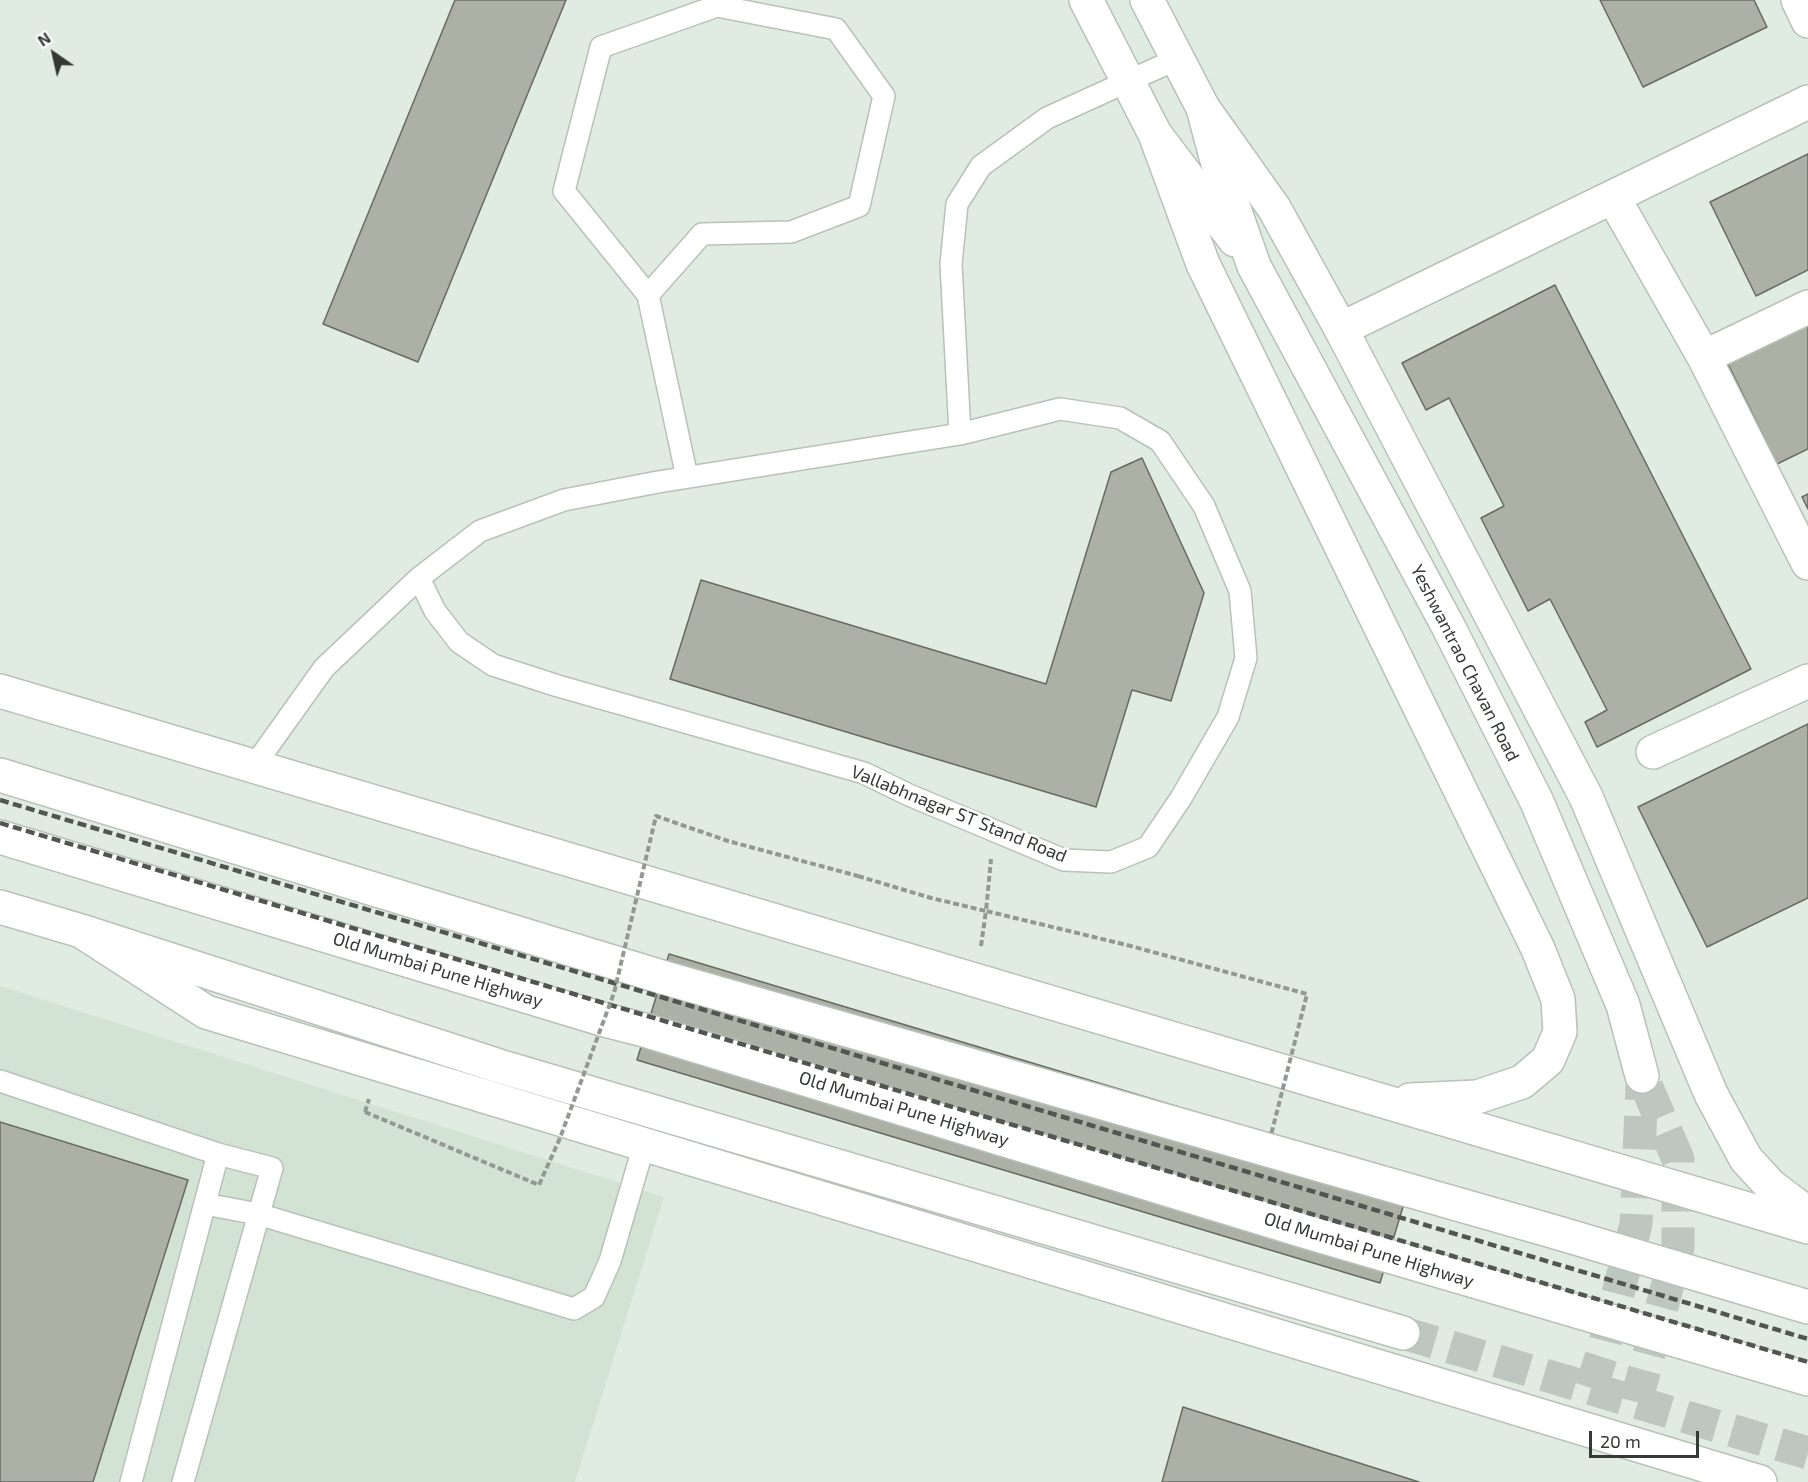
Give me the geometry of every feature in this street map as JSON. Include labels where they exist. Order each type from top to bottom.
[{"type":"main road","name":"Yeshwantrao Chavan Road","points":[[1086,0],[1155,134],[1254,266],[1448,626],[1537,802],[1623,1005],[1642,1076]]},
{"type":"main road","name":"Yeshwantrao Chavan Road","points":[[1147,0],[1203,108],[1216,157],[1254,266]]},
{"type":"main road","points":[[1798,0],[1808,21]]},
{"type":"main road","points":[[1341,329],[1808,102]]},
{"type":"main road","points":[[1203,108],[1274,208],[1341,329],[1586,797],[1711,1094],[1746,1159],[1771,1186],[1808,1214]]},
{"type":"main road","points":[[1155,134],[1203,264],[1539,949],[1558,999],[1560,1032],[1548,1060],[1522,1082],[1477,1096],[1384,1101]]},
{"type":"main road","points":[[1613,197],[1704,357],[1808,563]]},
{"type":"main road","points":[[1704,357],[1808,307]]},
{"type":"main road","points":[[1653,752],[1808,681]]},
{"type":"main road","points":[[0,691],[1808,1227]]},
{"type":"main road","points":[[0,775],[620,962],[665,978],[1555,1232],[1808,1307]]},
{"type":"main road","name":"Old Mumbai Pune Highway","points":[[0,837],[1307,1232],[1808,1379]]},
{"type":"main road","points":[[0,907],[499,1066],[1403,1333]]},
{"type":"main road","points":[[81,931],[206,1012],[1760,1482]]},
{"type":"lane","points":[[648,295],[702,234],[791,232],[859,206],[884,96],[836,29],[717,6],[601,47],[564,191],[648,295],[687,477]]},
{"type":"lane","points":[[960,434],[951,264],[957,204],[981,166],[1047,118],[1177,59]]},
{"type":"lane","name":"Vallabhnagar ST Stand Road","points":[[1060,409],[1120,418],[1160,441],[1204,506],[1240,591],[1246,658],[1228,717],[1148,847],[1110,862],[1064,860],[994,832],[864,773],[558,686],[493,665],[459,642],[435,611],[419,578],[480,531],[564,500],[687,477],[960,434],[1060,409]]},
{"type":"lane","points":[[254,766],[324,668],[419,578]]},
{"type":"lane","points":[[0,1081],[218,1154],[272,1168],[183,1482]]},
{"type":"lane","points":[[205,1204],[258,1214],[574,1309],[594,1296],[610,1261],[644,1145]]},
{"type":"lane","points":[[132,1482],[218,1154]]},
{"type":"path","points":[[365,1112],[539,1185],[560,1138],[614,993],[656,816],[728,841],[931,898],[1128,945],[1307,994],[1271,1135]]},
{"type":"path","points":[[986,911],[994,832]]},
{"type":"shaded area","points":[[0,986],[664,1197],[575,1482],[0,1482]]},
{"type":"building","points":[[455,0],[566,0],[418,362],[323,324]]},
{"type":"building","points":[[1600,0],[1754,0],[1767,27],[1643,87]]},
{"type":"building","points":[[1808,154],[1808,270],[1756,296],[1710,202]]},
{"type":"building","points":[[1555,285],[1751,669],[1597,747],[1585,722],[1607,710],[1550,599],[1528,611],[1481,518],[1504,506],[1449,398],[1426,410],[1402,363]]},
{"type":"building","points":[[1808,322],[1808,449],[1777,464],[1727,362]]},
{"type":"building","points":[[1142,458],[1204,593],[1171,701],[1132,690],[1096,807],[670,679],[701,580],[1046,684],[1111,472]]},
{"type":"building","points":[[1808,494],[1808,509],[1802,497]]},
{"type":"building","points":[[1808,724],[1808,898],[1707,947],[1638,807]]},
{"type":"building","points":[[669,954],[1412,1177],[1380,1283],[637,1060]]},
{"type":"building","points":[[0,1122],[188,1180],[93,1482],[0,1482]]},
{"type":"building","points":[[1183,1407],[1419,1482],[1162,1482]]},
{"type":"tunnel","points":[[1636,1402],[1678,1247],[1678,1159],[1642,1076]]},
{"type":"tunnel","points":[[1591,1388],[1636,1224],[1642,1085]]},
{"type":"tunnel","points":[[1403,1333],[1808,1453]]},
{"type":"railway","points":[[0,800],[1808,1339]]},
{"type":"railway","points":[[0,823],[1808,1362]]}]
